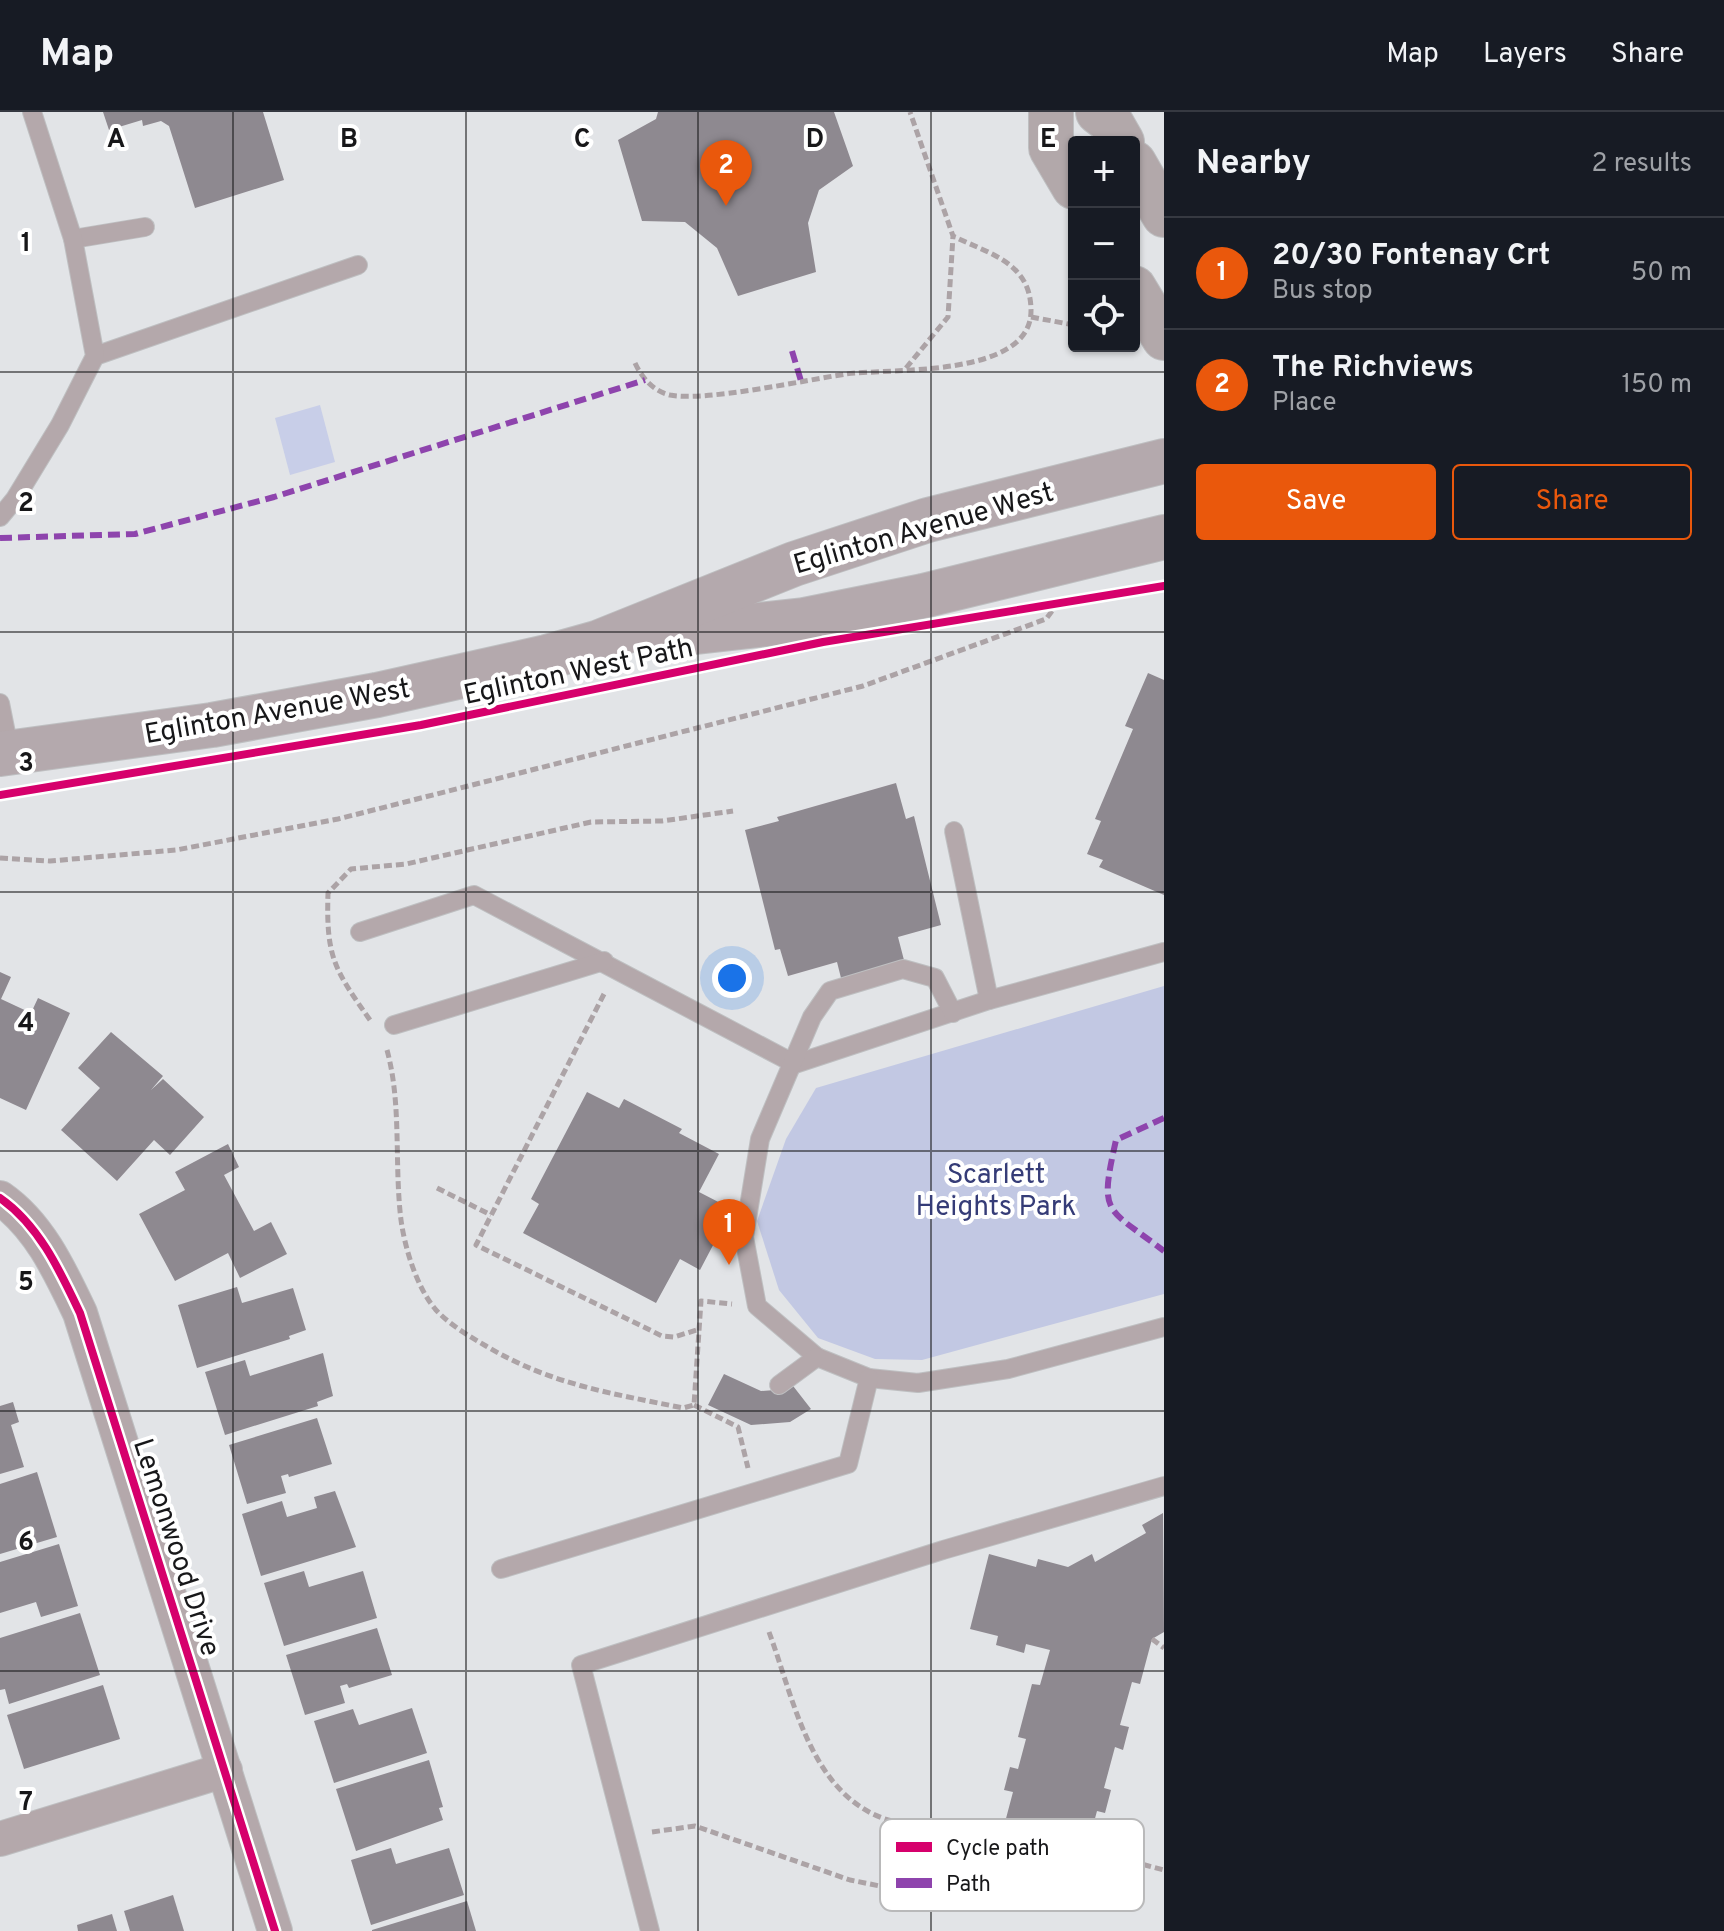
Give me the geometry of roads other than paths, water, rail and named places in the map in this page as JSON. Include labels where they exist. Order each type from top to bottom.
[{"type":"main road","points":[[1051,112],[1051,148],[1068,177]]},
{"type":"main road","points":[[1098,112],[1110,121],[1119,136]]},
{"type":"main road","points":[[1140,173],[1164,215]]},
{"type":"main road","points":[[1140,298],[1164,338]]},
{"type":"main road","name":"Eglinton Avenue West","points":[[597,643],[794,564],[913,524],[1164,461]]},
{"type":"main road","name":"Eglinton Avenue West","points":[[5,754],[212,725],[377,695],[597,643],[804,620],[923,596],[1164,537]]},
{"type":"street","name":"Lemonwood Drive","points":[[0,1198],[29,1224],[47,1249],[80,1313],[275,1931]]},
{"type":"street","points":[[0,1839],[225,1770]]},
{"type":"lane","points":[[0,517],[15,499],[60,425],[95,356],[73,239],[32,112]]},
{"type":"lane","points":[[73,239],[145,227]]},
{"type":"lane","points":[[95,356],[358,265]]},
{"type":"lane","points":[[0,703],[5,754]]},
{"type":"lane","points":[[954,831],[989,1000]]},
{"type":"lane","points":[[360,932],[474,895],[795,1064],[989,1000],[1164,952]]},
{"type":"lane","points":[[385,1031],[610,965]]},
{"type":"lane","points":[[953,1013],[935,978],[903,969],[830,991],[812,1017],[795,1064],[760,1139],[744,1237],[757,1306],[817,1357],[869,1378],[918,1383],[1008,1369],[1164,1327]]},
{"type":"lane","points":[[779,1385],[817,1357]]},
{"type":"lane","points":[[501,1569],[848,1464],[869,1378]]},
{"type":"lane","points":[[650,1931],[581,1665],[1164,1486]]},
{"type":"place","name":"The Richviews","points":[[726,206]]},
{"type":"place","name":"20/30 Fontenay Crt","points":[[729,1265]]},
{"type":"park label","name":"Scarlett Heights Park","points":[[996,1189]]}]
